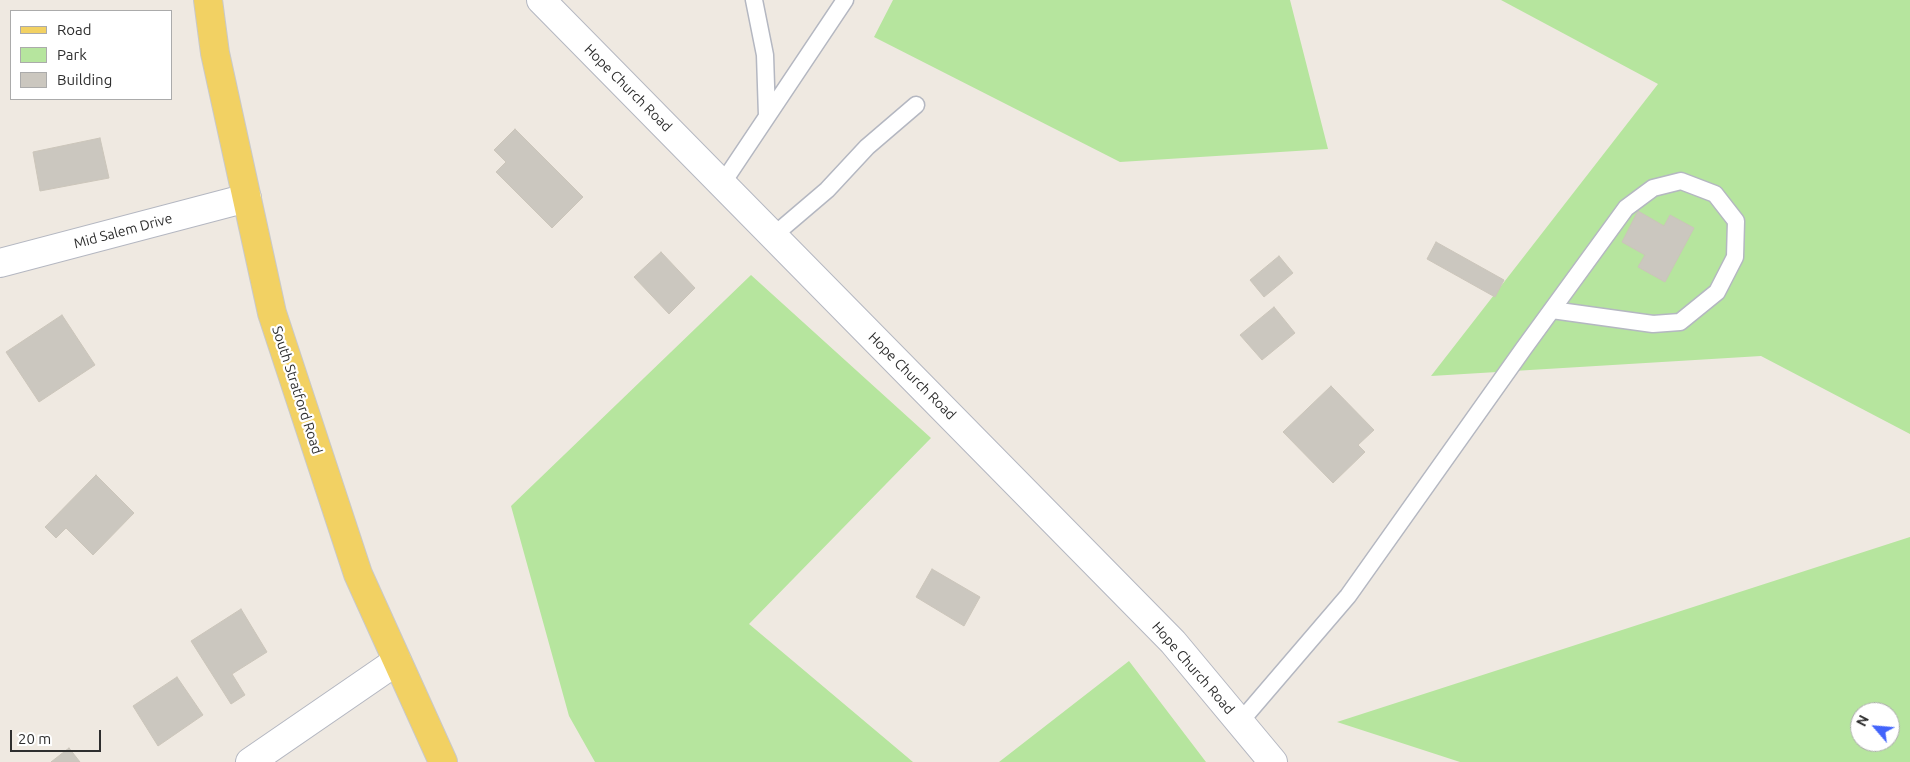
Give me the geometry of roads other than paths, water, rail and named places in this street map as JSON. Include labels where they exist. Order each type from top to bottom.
[{"type":"main road","name":"South Stratford Road","points":[[208,0],[214,53],[272,313],[358,574],[443,762]]},
{"type":"street","name":"Hope Church Road","points":[[541,0],[1173,642],[1273,762]]},
{"type":"street","name":"Mid Salem Drive","points":[[0,263],[247,198]]},
{"type":"street","points":[[250,762],[397,661]]},
{"type":"lane","points":[[754,0],[765,55],[767,116]]},
{"type":"lane","points":[[722,184],[845,0]]},
{"type":"lane","points":[[773,236],[827,190],[867,147],[916,105]]},
{"type":"lane","points":[[1240,722],[1348,596],[1552,310],[1626,208],[1653,188],[1681,180],[1715,194],[1736,221],[1735,258],[1717,292],[1680,322],[1653,324],[1552,310]]}]
